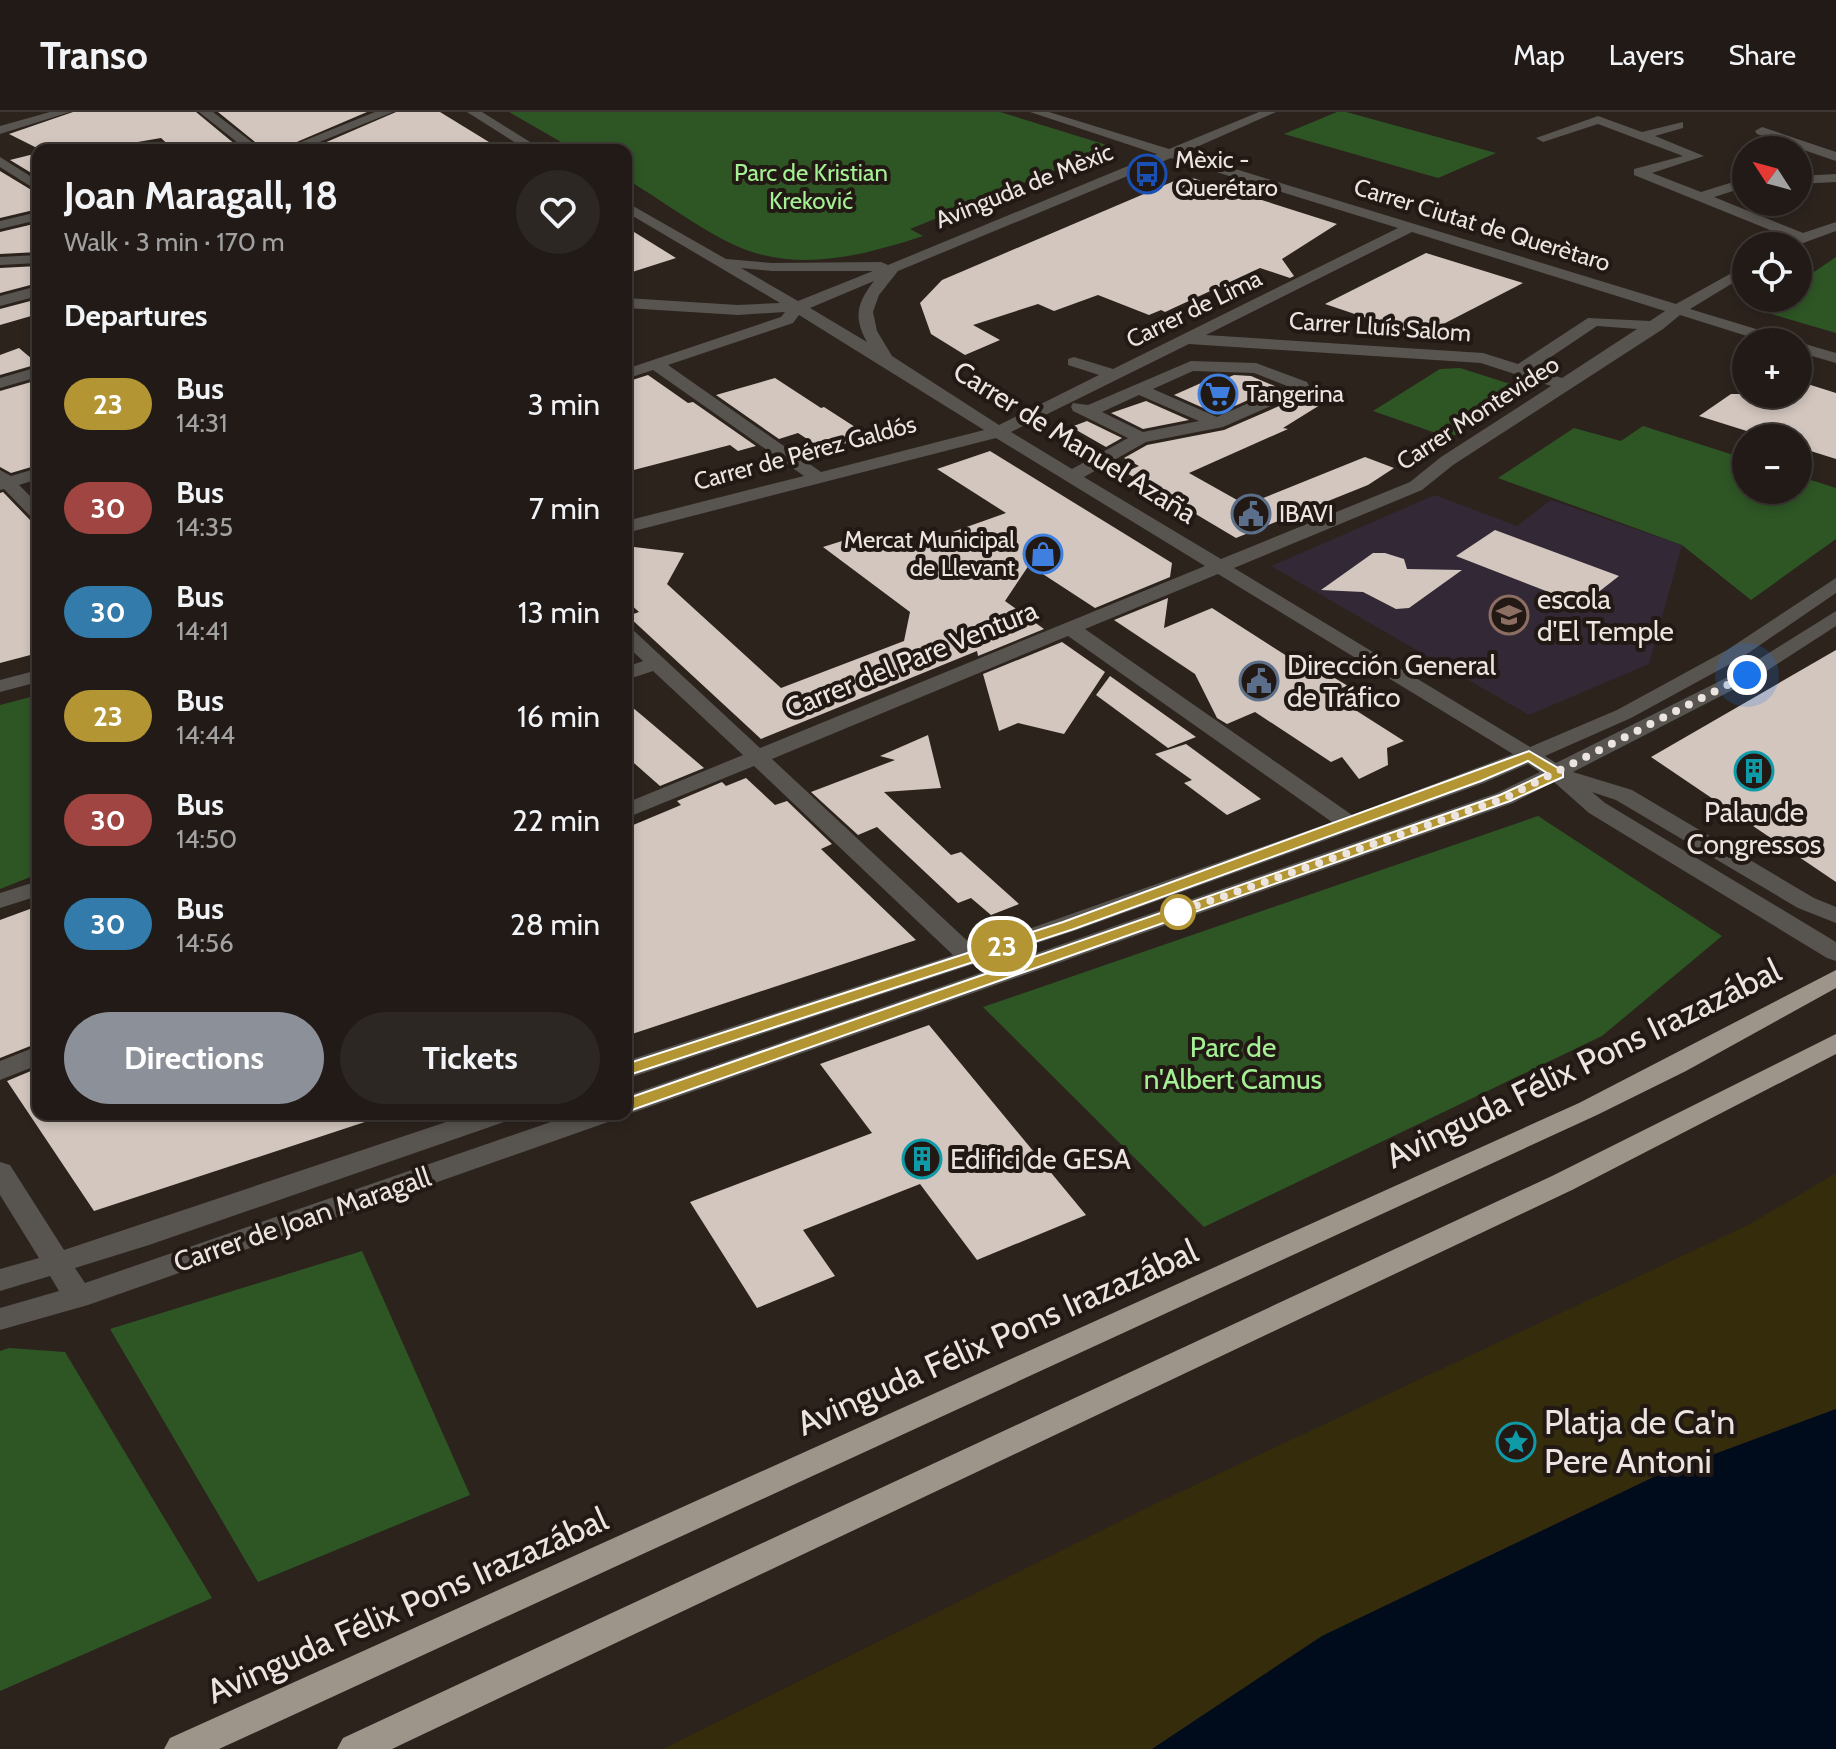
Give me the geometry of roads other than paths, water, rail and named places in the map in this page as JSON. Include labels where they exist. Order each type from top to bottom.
[{"type":"highway","name":"Avinguda Félix Pons Irazazábal","points":[[182,1749],[1588,1109],[1677,1065],[1836,978]]},
{"type":"highway","points":[[355,1749],[1575,1176],[1836,1043]]},
{"type":"street","points":[[0,130],[64,112]]},
{"type":"street","points":[[205,112],[247,144]]},
{"type":"street","points":[[304,144],[387,112]]},
{"type":"street","points":[[473,112],[527,144]]},
{"type":"street","points":[[1036,112],[1168,153]]},
{"type":"street","name":"Avinguda de Mèxic","points":[[798,307],[1270,112]]},
{"type":"street","points":[[1543,138],[1598,120],[1697,156],[1639,172],[1798,232]]},
{"type":"street","points":[[1642,136],[1678,125]]},
{"type":"street","points":[[1762,131],[1836,157]]},
{"type":"street","name":"Carrer Ciutat de Querètaro","points":[[1168,153],[1737,328]]},
{"type":"street","points":[[0,161],[32,183]]},
{"type":"street","points":[[1812,179],[1836,178]]},
{"type":"street","points":[[1700,197],[1732,187]]},
{"type":"street","name":"Carrer de Manuel Azaña","points":[[632,209],[892,363],[1071,477],[1529,755],[1558,774],[1597,808],[1836,953]]},
{"type":"street","points":[[0,225],[32,217]]},
{"type":"street","points":[[1812,235],[1836,226]]},
{"type":"street","name":"Carrer de Lima","points":[[998,432],[1410,228]]},
{"type":"street","points":[[1812,236],[1836,239]]},
{"type":"street","points":[[0,261],[32,259]]},
{"type":"street","name":"Carrer de Manuel Azaña","points":[[721,261],[799,268],[896,265]]},
{"type":"street","name":"Carrer de Manuel Azaña","points":[[892,363],[869,334],[864,317],[869,295],[896,265]]},
{"type":"street","name":"Carrer Montevideo","points":[[1221,568],[1416,486],[1447,461],[1732,277]]},
{"type":"street","points":[[0,301],[32,293]]},
{"type":"street","points":[[632,303],[738,310],[798,307]]},
{"type":"street","points":[[632,372],[787,320],[798,307]]},
{"type":"street","points":[[1520,370],[1594,321],[1657,326]]},
{"type":"street","name":"Carrer Lluís Salom","points":[[1187,339],[1483,358],[1565,385]]},
{"type":"street","points":[[1812,351],[1836,358]]},
{"type":"street","points":[[1074,362],[1157,380]]},
{"type":"street","points":[[655,364],[817,477]]},
{"type":"street","points":[[1071,477],[1141,438],[1217,423],[1301,386],[1256,368],[1191,366],[1089,411]]},
{"type":"street","points":[[0,383],[32,374]]},
{"type":"street","points":[[1137,388],[1217,423]]},
{"type":"street","points":[[1062,401],[1141,438]]},
{"type":"street","name":"Carrer de Pérez Galdós","points":[[632,525],[998,432]]},
{"type":"street","points":[[755,459],[782,454]]},
{"type":"street","points":[[2,481],[32,474]]},
{"type":"street","points":[[2,481],[32,508]]},
{"type":"street","name":"Carrer del Pare Ventura","points":[[632,808],[1221,568]]},
{"type":"street","points":[[632,1068],[1069,925],[1476,778],[1624,714],[1734,654],[1836,584]]},
{"type":"street","points":[[632,1104],[1505,798],[1558,774],[1747,675],[1836,617]]},
{"type":"street","points":[[1071,629],[1348,823]]},
{"type":"street","points":[[632,640],[969,956]]},
{"type":"street","points":[[632,672],[656,663]]},
{"type":"street","points":[[0,686],[32,678]]},
{"type":"street","points":[[1558,774],[1624,795],[1806,903],[1836,916]]},
{"type":"street","points":[[0,901],[32,890]]},
{"type":"street","points":[[0,1071],[32,1058]]},
{"type":"street","name":"Carrer de Joan Maragall","points":[[0,1280],[57,1264],[480,1120]]},
{"type":"street","name":"Carrer de Joan Maragall","points":[[0,1319],[78,1297],[585,1120]]},
{"type":"street","points":[[0,1172],[78,1297]]},
{"type":"water","points":[[1836,1409],[1836,1749],[1152,1749],[1322,1636],[1658,1475]]},
{"type":"place","name":"Mèxic - Querétaro","points":[[1147,174]]},
{"type":"place","name":"Tangerina","points":[[1218,394]]},
{"type":"place","name":"IBAVI","points":[[1251,514]]},
{"type":"place","name":"Mercat Municipal de Llevant","points":[[1043,554]]},
{"type":"place","name":"escola d'El Temple","points":[[1509,615]]},
{"type":"place","name":"Dirección General de Tráfico","points":[[1259,681]]},
{"type":"place","name":"Palau de Congressos","points":[[1754,771]]},
{"type":"place","name":"Edifici de GESA","points":[[922,1159]]},
{"type":"place","name":"Platja de Ca'n Pere Antoni","points":[[1516,1442]]},
{"type":"park label","name":"Parc de Kristian Kreković","points":[[811,187]]},
{"type":"park label","name":"Parc de n'Albert Camus","points":[[1233,1063]]}]
